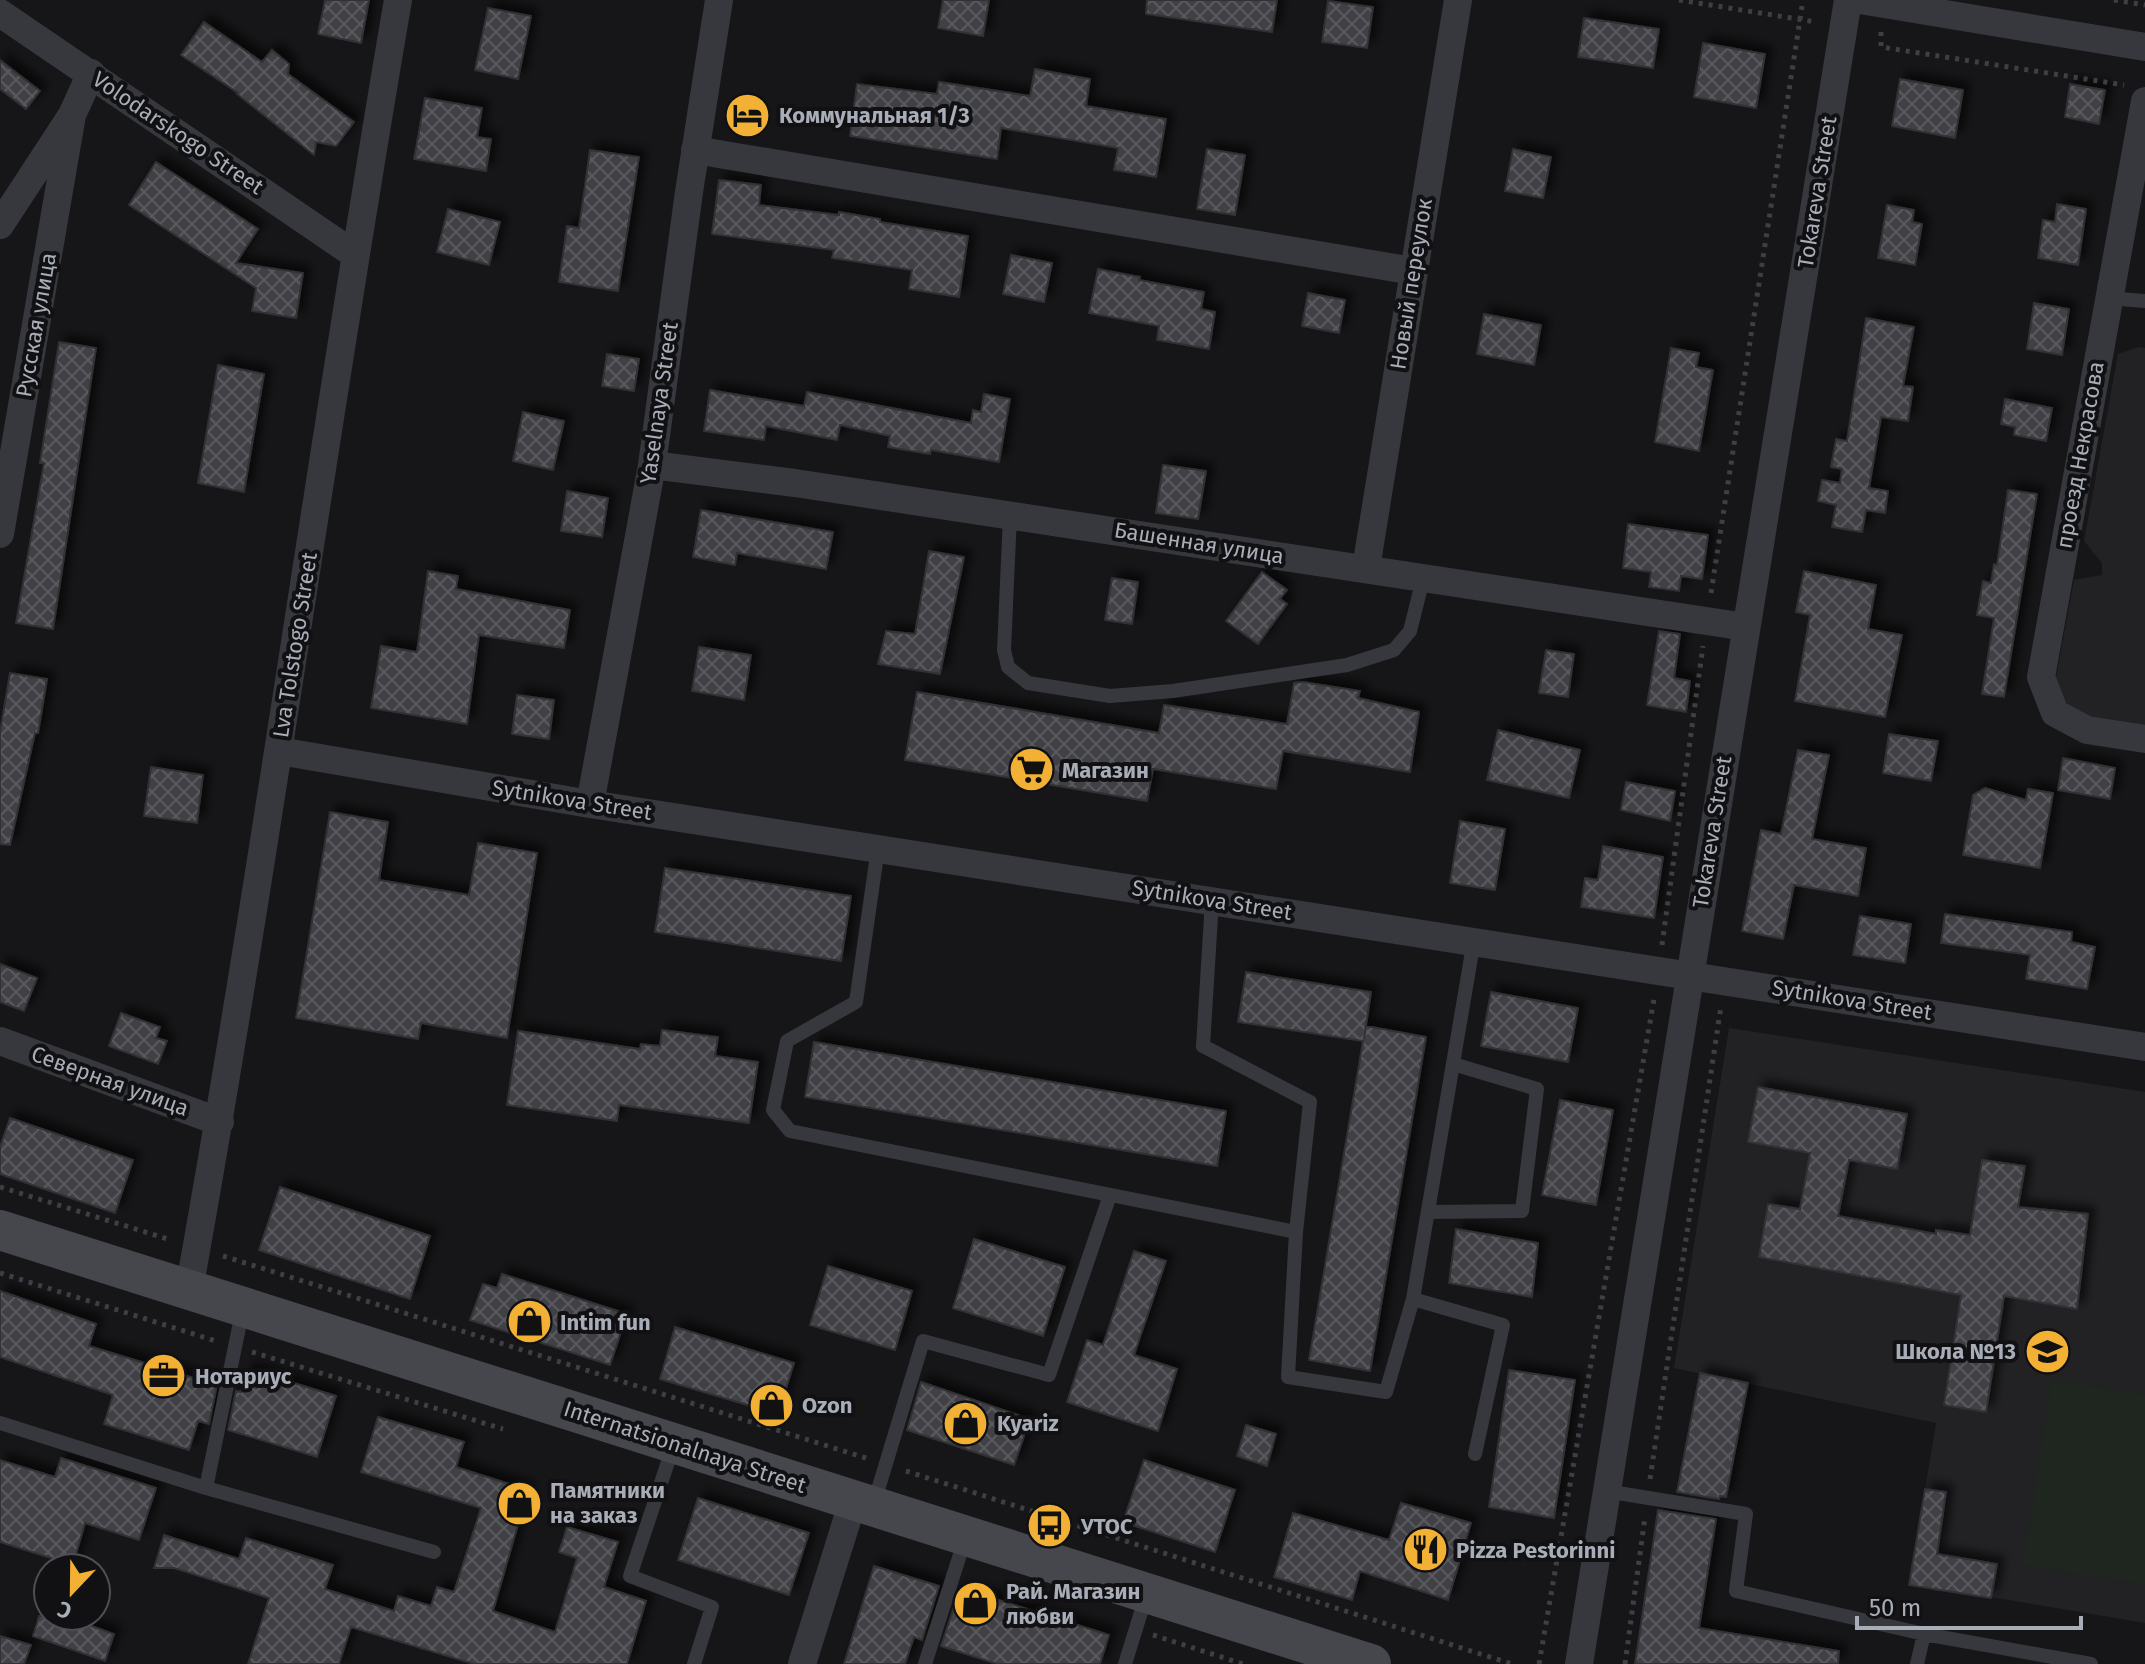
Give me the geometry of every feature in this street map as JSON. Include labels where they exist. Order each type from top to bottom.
[{"type":"main road","name":"Internatsionalnaya Street","points":[[0,1230],[966,1536],[1141,1611],[1318,1656],[1371,1664]]},
{"type":"street","name":"Lva Tolstogo Street","points":[[189,1290],[220,1122],[354,254],[398,0]]},
{"type":"street","name":"Yaselnaya Street","points":[[590,804],[652,465],[719,0]]},
{"type":"street","name":"Новый переулок","points":[[1366,568],[1458,0]]},
{"type":"street","points":[[1860,0],[2145,47]]},
{"type":"street","name":"Volodarskogo Street","points":[[0,13],[354,254]]},
{"type":"street","name":"Tokareva Street","points":[[1579,1664],[1846,13]]},
{"type":"street","name":"Русская улица","points":[[0,225],[72,115],[91,73]]},
{"type":"street","name":"проезд Некрасова","points":[[2137,93],[2108,298],[2041,677],[2055,713],[2087,730],[2145,739]]},
{"type":"street","name":"Русская улица","points":[[0,534],[72,115]]},
{"type":"street","points":[[695,150],[1413,271]]},
{"type":"street","name":"Башенная улица","points":[[652,465],[1010,515],[1746,627]]},
{"type":"street","name":"Sytnikova Street","points":[[279,751],[590,804],[2145,1047]]},
{"type":"street","name":"Северная улица","points":[[0,1041],[220,1122]]},
{"type":"street","points":[[802,1664],[863,1504]]},
{"type":"lane","points":[[2108,298],[2145,301]]},
{"type":"lane","points":[[1010,515],[1004,650],[1008,667],[1028,683],[1110,696],[1173,691],[1347,665],[1394,650],[1410,631],[1423,579]]},
{"type":"lane","points":[[878,848],[856,1002],[787,1041],[773,1110],[790,1131],[1296,1232]]},
{"type":"lane","points":[[1212,900],[1203,1046],[1310,1102],[1296,1232],[1288,1377],[1386,1392],[1413,1299],[1474,940]]},
{"type":"lane","points":[[1428,1212],[1522,1211],[1537,1089],[1453,1064]]},
{"type":"lane","points":[[863,1504],[886,1464],[923,1341],[1049,1375],[1110,1195]]},
{"type":"lane","points":[[1413,1299],[1503,1325],[1475,1454]]},
{"type":"lane","points":[[206,1488],[243,1307]]},
{"type":"lane","points":[[0,1423],[206,1488],[434,1552]]},
{"type":"lane","points":[[674,1444],[630,1576],[712,1607],[694,1664]]},
{"type":"lane","points":[[1606,1491],[1746,1514],[1736,1591],[1924,1634],[2091,1664]]},
{"type":"lane","points":[[925,1664],[966,1536]]},
{"type":"lane","points":[[1125,1664],[1141,1611]]},
{"type":"lane","points":[[1917,1664],[1924,1634]]},
{"type":"path","points":[[1679,0],[1800,20],[1846,13],[1881,32],[1881,47],[2137,93]]},
{"type":"path","points":[[1539,1664],[1659,969],[1706,621],[1803,0]]},
{"type":"path","points":[[2114,0],[2145,5]]},
{"type":"path","points":[[1625,1664],[1725,980]]},
{"type":"path","points":[[0,1187],[1512,1664]]},
{"type":"path","points":[[0,1273],[510,1431]]},
{"type":"path","points":[[1141,1611],[1243,1664]]},
{"type":"shaded area","points":[[2145,348],[2145,733],[2075,718],[2055,683],[2074,580],[2102,575],[2102,563],[2084,541],[2118,354]]},
{"type":"shaded area","points":[[1729,1028],[2145,1092],[2145,1623],[1931,1590],[1937,1554],[1915,1550],[1936,1423],[1674,1368]]},
{"type":"shaded area","points":[[2052,1380],[2145,1395],[2145,1584],[2023,1565]]},
{"type":"building","points":[[325,0],[369,0],[361,43],[318,34]]},
{"type":"building","points":[[943,0],[989,0],[983,36],[938,28]]},
{"type":"building","points":[[1147,0],[1277,0],[1272,32],[1146,14]]},
{"type":"building","points":[[1328,1],[1373,7],[1367,48],[1322,42]]},
{"type":"building","points":[[488,8],[531,16],[518,79],[475,70]]},
{"type":"building","points":[[1584,18],[1659,29],[1653,68],[1578,57]]},
{"type":"building","points":[[204,22],[262,62],[272,50],[289,64],[288,74],[354,122],[336,146],[316,142],[314,155],[238,93],[181,55]]},
{"type":"building","points":[[1703,43],[1765,54],[1756,108],[1694,97]]},
{"type":"building","points":[[0,60],[40,91],[26,109],[0,89]]},
{"type":"building","points":[[1035,69],[1090,79],[1086,106],[1166,119],[1156,177],[1114,170],[1118,148],[1001,128],[997,159],[850,136],[857,84],[937,94],[939,82],[1030,96]]},
{"type":"building","points":[[1900,79],[1963,90],[1955,138],[1892,126]]},
{"type":"building","points":[[2070,84],[2105,90],[2099,124],[2065,117]]},
{"type":"building","points":[[425,98],[482,108],[477,137],[491,139],[486,171],[414,159]]},
{"type":"building","points":[[1207,149],[1245,155],[1235,215],[1197,209]]},
{"type":"building","points":[[1513,149],[1551,157],[1543,198],[1505,191]]},
{"type":"building","points":[[590,150],[639,157],[618,291],[559,282],[567,226],[579,228]]},
{"type":"building","points":[[156,162],[258,229],[236,263],[303,273],[296,318],[252,311],[256,288],[129,205]]},
{"type":"building","points":[[719,180],[761,185],[759,205],[839,215],[839,212],[968,236],[959,297],[909,289],[912,270],[832,258],[834,250],[712,234]]},
{"type":"building","points":[[2057,204],[2086,209],[2078,265],[2038,258],[2043,220],[2055,222]]},
{"type":"building","points":[[1887,205],[1914,210],[1912,222],[1922,224],[1915,265],[1878,258]]},
{"type":"building","points":[[448,209],[500,222],[489,265],[437,252]]},
{"type":"building","points":[[1011,255],[1052,263],[1044,302],[1003,294]]},
{"type":"building","points":[[1098,269],[1204,292],[1201,309],[1215,312],[1209,349],[1157,340],[1159,326],[1089,313]]},
{"type":"building","points":[[1308,293],[1345,300],[1339,333],[1302,326]]},
{"type":"building","points":[[2034,303],[2069,309],[2062,355],[2027,349]]},
{"type":"building","points":[[1484,314],[1541,325],[1534,365],[1477,354]]},
{"type":"building","points":[[1866,318],[1914,327],[1903,386],[1913,387],[1908,421],[1881,417],[1869,488],[1888,491],[1885,513],[1866,510],[1862,532],[1832,527],[1836,505],[1818,501],[1822,480],[1840,483],[1842,469],[1831,467],[1836,439],[1847,441]]},
{"type":"building","points":[[59,342],[96,348],[53,629],[16,623],[44,463],[40,463]]},
{"type":"building","points":[[1671,348],[1699,353],[1696,367],[1713,370],[1699,451],[1655,442]]},
{"type":"building","points":[[607,354],[639,359],[634,391],[602,386]]},
{"type":"building","points":[[218,365],[264,374],[244,492],[198,483]]},
{"type":"building","points":[[710,390],[804,406],[807,392],[971,423],[973,410],[981,412],[984,394],[1010,399],[999,462],[931,450],[930,454],[888,447],[890,436],[840,425],[837,440],[766,426],[764,440],[704,431]]},
{"type":"building","points":[[2005,399],[2052,408],[2046,441],[2014,435],[2015,427],[2001,424]]},
{"type":"building","points":[[523,412],[564,421],[553,470],[513,461]]},
{"type":"building","points":[[1163,465],[1206,471],[1198,519],[1156,513]]},
{"type":"building","points":[[2008,490],[2037,494],[2004,697],[1982,694],[1994,618],[1977,615],[1983,581],[1991,583],[1994,564],[1997,565]]},
{"type":"building","points":[[567,491],[608,498],[602,537],[561,531]]},
{"type":"building","points":[[701,510],[833,532],[826,569],[737,553],[735,565],[693,557]]},
{"type":"building","points":[[1628,524],[1708,535],[1702,579],[1681,576],[1679,591],[1649,587],[1651,572],[1623,568]]},
{"type":"building","points":[[929,551],[964,557],[940,674],[878,664],[886,631],[915,634]]},
{"type":"building","points":[[428,571],[458,576],[456,589],[570,610],[564,648],[479,635],[467,724],[371,708],[381,646],[417,652]]},
{"type":"building","points":[[1804,571],[1876,585],[1868,629],[1902,635],[1885,717],[1795,701],[1810,615],[1796,612]]},
{"type":"building","points":[[1262,572],[1287,590],[1280,599],[1287,604],[1258,644],[1226,621]]},
{"type":"building","points":[[1112,578],[1138,582],[1132,624],[1105,620]]},
{"type":"building","points":[[1659,631],[1680,634],[1674,678],[1690,681],[1686,712],[1647,705]]},
{"type":"building","points":[[699,647],[751,655],[744,700],[692,691]]},
{"type":"building","points":[[1546,650],[1574,654],[1568,697],[1539,693]]},
{"type":"building","points":[[10,673],[47,679],[38,733],[35,733],[10,845],[0,844],[0,732]]},
{"type":"building","points":[[1294,683],[1360,691],[1358,698],[1419,712],[1410,772],[1283,751],[1276,789],[1153,769],[1147,801],[905,760],[917,692],[1159,733],[1164,705],[1287,724]]},
{"type":"building","points":[[517,695],[554,700],[549,739],[512,734]]},
{"type":"building","points":[[1498,730],[1580,750],[1569,798],[1487,780]]},
{"type":"building","points":[[1889,734],[1938,741],[1931,781],[1883,773]]},
{"type":"building","points":[[1798,750],[1829,755],[1812,839],[1866,848],[1858,896],[1794,885],[1783,939],[1742,931],[1761,830],[1781,834]]},
{"type":"building","points":[[2063,758],[2115,768],[2110,799],[2058,790]]},
{"type":"building","points":[[151,767],[203,775],[197,823],[144,816]]},
{"type":"building","points":[[1626,782],[1675,791],[1670,821],[1621,810]]},
{"type":"building","points":[[1985,788],[2026,800],[2028,789],[2053,793],[2040,868],[1963,855],[1973,795]]},
{"type":"building","points":[[330,812],[388,822],[379,880],[469,895],[478,843],[537,853],[507,1038],[421,1023],[418,1039],[296,1018]]},
{"type":"building","points":[[1460,821],[1505,829],[1495,890],[1450,883]]},
{"type":"building","points":[[1603,846],[1663,857],[1654,918],[1581,907],[1585,878],[1598,880]]},
{"type":"building","points":[[665,868],[851,896],[841,961],[655,932]]},
{"type":"building","points":[[1945,914],[2072,932],[2071,942],[2095,947],[2087,989],[2026,979],[2030,955],[1941,943]]},
{"type":"building","points":[[1860,916],[1911,924],[1905,963],[1853,955]]},
{"type":"building","points":[[0,964],[37,978],[24,1011],[0,1002]]},
{"type":"building","points":[[1246,972],[1371,992],[1364,1039],[1366,1026],[1426,1037],[1370,1371],[1309,1360],[1363,1041],[1238,1022]]},
{"type":"building","points":[[1491,992],[1578,1008],[1568,1062],[1481,1046]]},
{"type":"building","points":[[121,1013],[160,1027],[156,1038],[167,1041],[158,1064],[109,1046]]},
{"type":"building","points":[[662,1030],[718,1037],[715,1056],[758,1062],[749,1123],[619,1105],[617,1121],[507,1105],[518,1031],[640,1049],[641,1044],[660,1046]]},
{"type":"building","points":[[814,1042],[1226,1111],[1217,1166],[805,1097]]},
{"type":"building","points":[[1758,1087],[1907,1114],[1897,1169],[1849,1160],[1838,1216],[1936,1234],[1936,1230],[1970,1235],[1982,1160],[2025,1166],[2018,1207],[2088,1214],[2077,1309],[2004,1296],[1986,1412],[1944,1405],[1961,1295],[1759,1257],[1768,1204],[1800,1209],[1810,1153],[1748,1142]]},
{"type":"building","points":[[1560,1100],[1613,1110],[1596,1205],[1542,1195]]},
{"type":"building","points":[[10,1118],[133,1160],[115,1213],[0,1174],[0,1147]]},
{"type":"building","points":[[280,1187],[430,1236],[410,1299],[259,1250]]},
{"type":"building","points":[[1456,1229],[1538,1243],[1532,1297],[1449,1283]]},
{"type":"building","points":[[974,1239],[1065,1267],[1043,1336],[953,1308]]},
{"type":"building","points":[[1134,1251],[1166,1261],[1134,1355],[1177,1369],[1158,1431],[1067,1402],[1087,1340],[1103,1345]]},
{"type":"building","points":[[828,1266],[912,1291],[895,1350],[810,1325]]},
{"type":"building","points":[[502,1274],[627,1314],[610,1365],[470,1320],[483,1284],[497,1288]]},
{"type":"building","points":[[0,1291],[96,1324],[89,1346],[217,1385],[209,1424],[198,1421],[189,1450],[104,1424],[113,1395],[0,1357]]},
{"type":"building","points":[[675,1327],[794,1363],[778,1414],[660,1379]]},
{"type":"building","points":[[248,1369],[336,1396],[317,1457],[228,1430],[236,1391],[241,1392]]},
{"type":"building","points":[[1509,1370],[1575,1380],[1554,1518],[1489,1507]]},
{"type":"building","points":[[1700,1373],[1748,1383],[1726,1497],[1720,1496],[1719,1499],[1677,1492]]},
{"type":"building","name":"Kyariz","points":[[921,1382],[1030,1419],[1014,1465],[907,1430]]},
{"type":"building","points":[[378,1417],[464,1442],[456,1467],[528,1490],[493,1611],[555,1632],[577,1558],[559,1552],[567,1527],[618,1542],[604,1587],[646,1601],[627,1664],[474,1664],[351,1627],[339,1664],[248,1664],[269,1598],[174,1568],[154,1568],[164,1535],[239,1559],[246,1538],[333,1565],[325,1589],[394,1611],[398,1596],[431,1606],[437,1587],[454,1592],[481,1508],[361,1472]]},
{"type":"building","points":[[1246,1425],[1276,1434],[1267,1466],[1237,1456]]},
{"type":"building","points":[[61,1458],[156,1488],[139,1540],[85,1523],[77,1552],[32,1552],[0,1542],[0,1460],[55,1477]]},
{"type":"building","points":[[1144,1460],[1235,1490],[1215,1552],[1123,1522]]},
{"type":"building","points":[[1925,1489],[1946,1492],[1937,1554],[1997,1564],[1991,1598],[1909,1585]]},
{"type":"building","points":[[698,1498],[809,1533],[789,1595],[678,1560]]},
{"type":"building","points":[[1401,1503],[1471,1523],[1448,1600],[1360,1571],[1352,1600],[1274,1577],[1293,1513],[1389,1540]]},
{"type":"building","points":[[1658,1510],[1716,1519],[1699,1628],[1839,1651],[1838,1664],[1635,1664]]},
{"type":"building","points":[[874,1566],[939,1586],[922,1640],[914,1637],[905,1664],[844,1664]]},
{"type":"building","points":[[964,1589],[1109,1635],[1100,1664],[997,1664],[941,1646],[959,1592],[962,1593]]},
{"type":"building","points":[[34,1632],[114,1634],[105,1661],[33,1636]]},
{"type":"building","points":[[0,1636],[31,1645],[24,1664],[0,1664]]},
{"type":"place","name":"Коммунальная 1/3","points":[[748,115]]},
{"type":"place","name":"Магазин","points":[[1031,770]]},
{"type":"place","name":"Intim fun","points":[[529,1322]]},
{"type":"place","name":"Школа №13","points":[[2047,1351]]},
{"type":"place","name":"Нотариус","points":[[164,1376]]},
{"type":"place","name":"Ozon","points":[[771,1405]]},
{"type":"place","name":"Kyariz","points":[[966,1423]]},
{"type":"place","name":"Памятники на заказ","points":[[519,1503]]},
{"type":"place","name":"УТОС","points":[[1050,1526]]},
{"type":"place","name":"Pizza Pestorinni","points":[[1425,1550]]},
{"type":"place","name":"Рай. Магазин любви","points":[[975,1604]]}]
